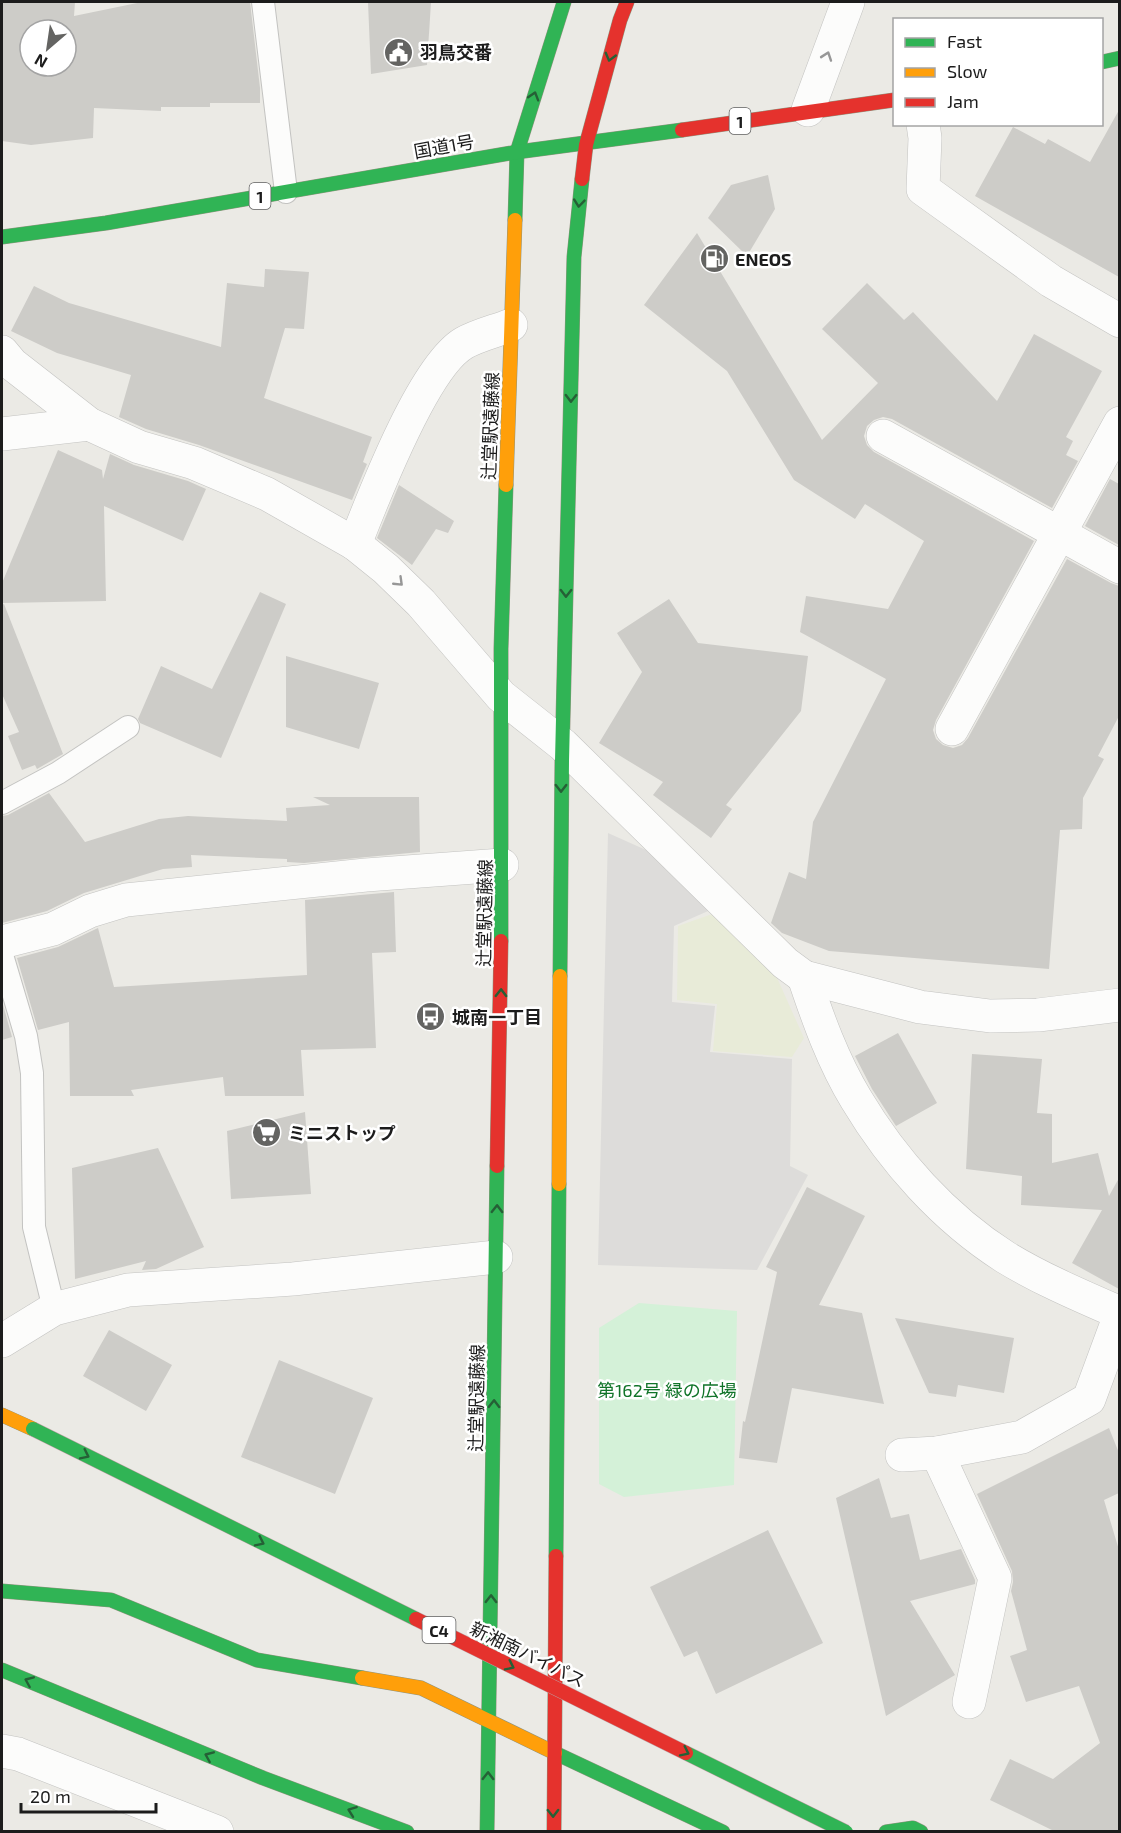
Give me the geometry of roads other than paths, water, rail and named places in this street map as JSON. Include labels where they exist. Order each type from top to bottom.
[{"type":"main road","name":"辻堂駅遠藤線","points":[[487,1832],[502,865],[501,696],[517,152],[564,2]]},
{"type":"main road","points":[[554,1832],[563,745],[574,257],[586,145],[627,2]]},
{"type":"main road","points":[[1103,62],[1119,58]]},
{"type":"main road","name":"国道1号","points":[[2,237],[105,223],[517,152],[586,145],[808,110],[893,100]]},
{"type":"main road","name":"新湘南バイパス","points":[[2,1415],[846,1832]]},
{"type":"main road","points":[[2,1591],[111,1600],[256,1660],[421,1688],[723,1832]]},
{"type":"main road","points":[[2,1670],[263,1778],[407,1832]]},
{"type":"main road","points":[[886,1832],[913,1828],[921,1832]]},
{"type":"street","points":[[808,110],[848,2]]},
{"type":"street","points":[[923,126],[923,189],[1052,280],[1119,321]]},
{"type":"street","points":[[355,544],[385,471],[432,378],[448,356],[464,344],[512,325]]},
{"type":"street","points":[[2,352],[12,364],[89,424],[139,447],[194,463],[267,494],[355,544],[386,569],[421,603],[501,696],[563,745],[785,963],[804,977],[920,1007],[990,1016],[1038,1015],[1119,1005]]},
{"type":"street","points":[[952,729],[1119,423]]},
{"type":"street","points":[[2,434],[89,424]]},
{"type":"street","points":[[883,436],[1119,567]]},
{"type":"street","points":[[2,942],[53,929],[90,911],[126,900],[366,875],[502,865]]},
{"type":"street","points":[[804,977],[821,1026],[856,1098],[902,1164],[948,1214],[1005,1256],[1052,1283],[1119,1314],[1089,1399],[1022,1437],[937,1453],[902,1455]]},
{"type":"street","points":[[2,1341],[54,1309],[128,1290],[293,1279],[496,1257]]},
{"type":"street","points":[[937,1453],[995,1578],[969,1702]]},
{"type":"street","points":[[2,1751],[18,1754],[209,1830]]},
{"type":"lane","points":[[263,2],[286,192]]},
{"type":"lane","points":[[2,803],[58,773],[128,727]]},
{"type":"lane","points":[[2,955],[26,1036],[32,1073],[34,1227],[54,1309]]},
{"type":"place","name":"羽鳥交番","points":[[399,52]]},
{"type":"place","name":"ENEOS","points":[[714,259]]},
{"type":"place","name":"城南一丁目","points":[[431,1017]]},
{"type":"place","name":"ミニストップ","points":[[267,1133]]},
{"type":"park label","name":"第162号 緑の広場","points":[[667,1390]]}]
